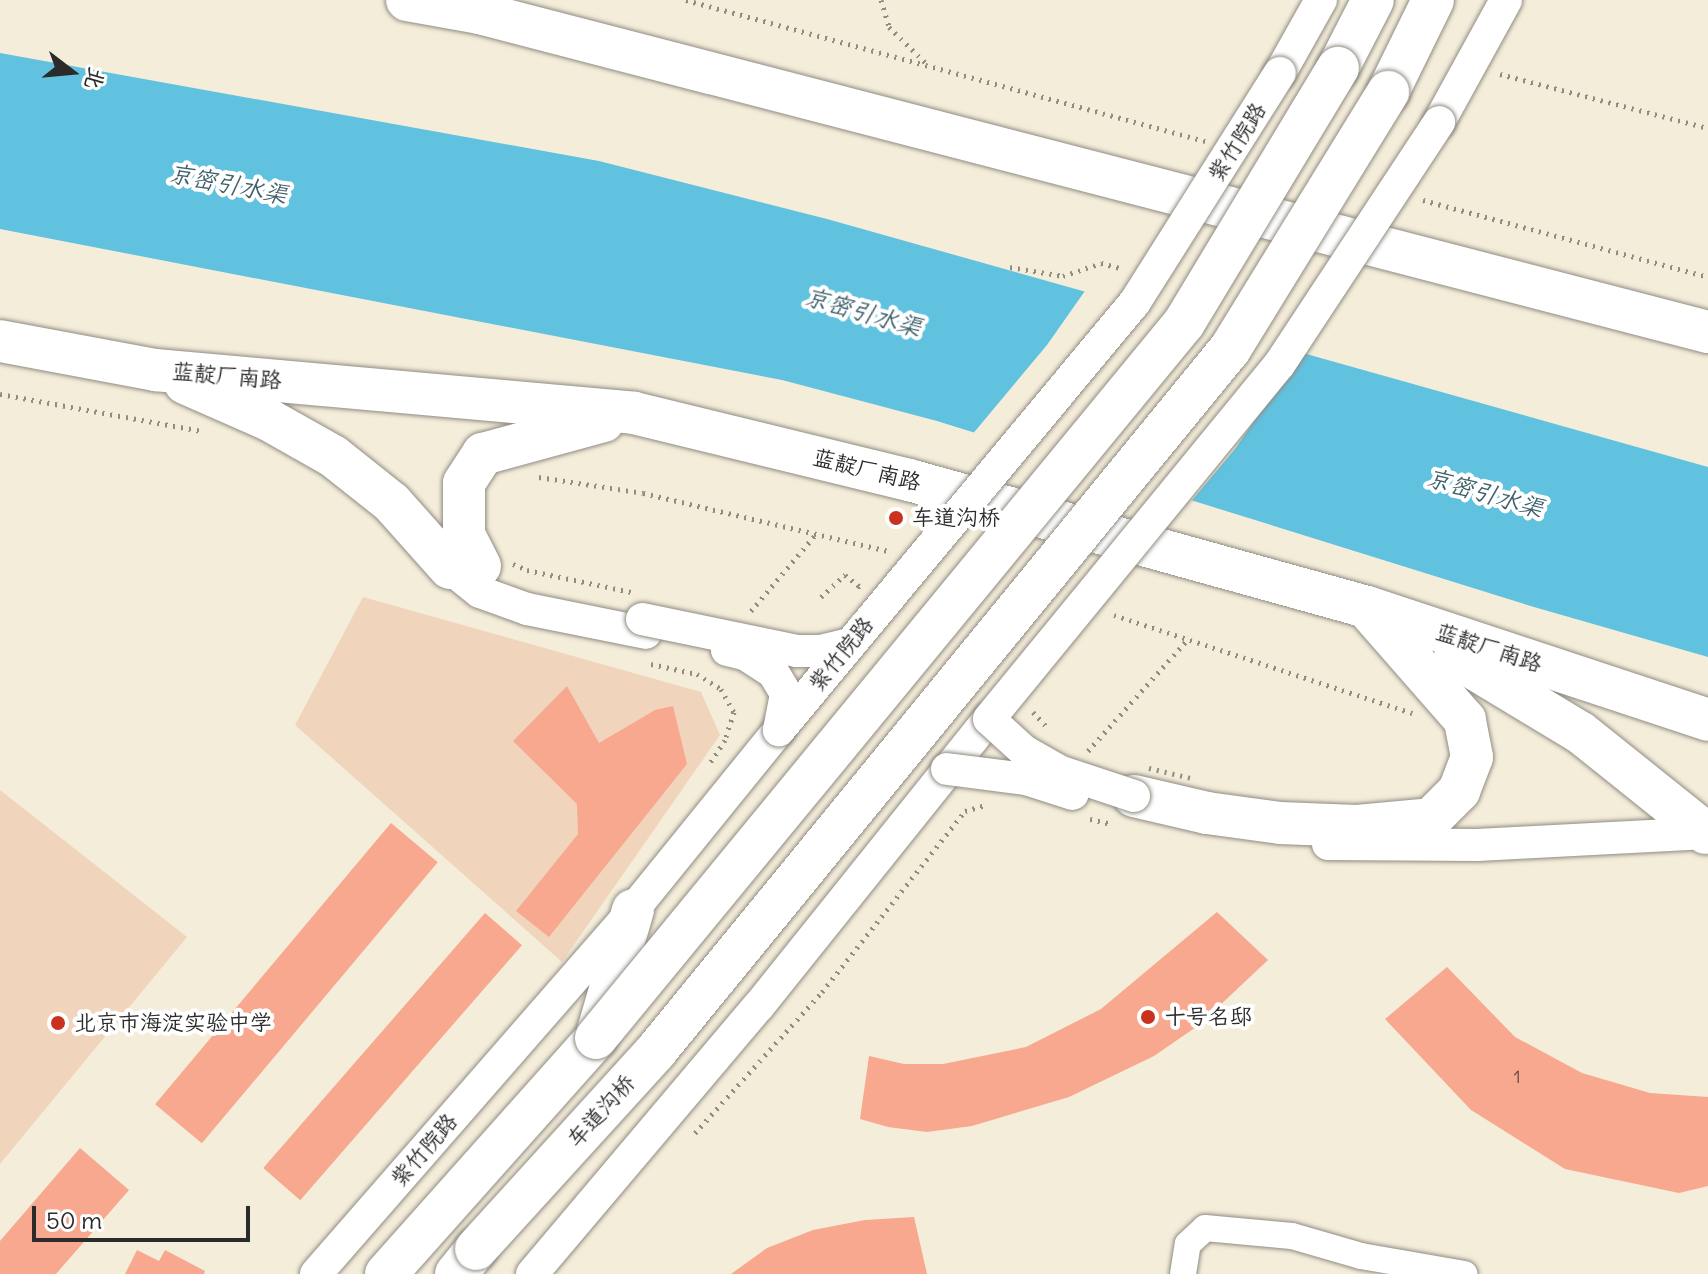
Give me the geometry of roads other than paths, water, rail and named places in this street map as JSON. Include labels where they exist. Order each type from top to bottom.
[{"type":"highway","points":[[407,0],[473,7],[1708,332]]},
{"type":"highway","points":[[386,1274],[596,1038],[1184,323],[1338,68],[1373,0]]},
{"type":"highway","name":"车道沟桥","points":[[466,1262],[656,1051],[1230,349],[1388,92],[1433,0]]},
{"type":"highway","name":"蓝靛厂南路","points":[[0,341],[155,370],[634,413],[909,480],[1367,607],[1708,720]]},
{"type":"highway","points":[[155,370],[269,420],[333,456],[465,567]]},
{"type":"highway","points":[[465,567],[464,483],[483,454],[634,413]]},
{"type":"highway","points":[[1133,800],[1280,823],[1357,826],[1431,819],[1459,791],[1472,757],[1465,720],[1367,607]]},
{"type":"highway","points":[[1367,607],[1515,690],[1581,733],[1707,833]]},
{"type":"highway","points":[[596,1038],[633,910]]},
{"type":"street","name":"紫竹院路","points":[[316,1274],[633,910],[847,645],[1135,302],[1280,73],[1321,0]]},
{"type":"street","points":[[532,1274],[820,929],[947,769],[1279,365],[1439,122],[1472,67],[1506,0]]},
{"type":"street","points":[[465,567],[480,592],[527,609],[641,637],[745,654],[773,672],[786,694],[779,730]]},
{"type":"street","points":[[641,637],[797,651],[820,651],[847,645]]},
{"type":"street","points":[[989,719],[1024,751],[1059,771],[1205,829],[1352,846],[1477,845],[1707,833]]},
{"type":"street","points":[[947,769],[1026,779],[1133,800]]},
{"type":"street","points":[[1183,1274],[1188,1244],[1205,1228],[1292,1236],[1361,1256],[1464,1274]]},
{"type":"water","name":"京密引水渠","points":[[0,53],[599,161],[827,219],[1708,467],[1708,657],[1534,607],[937,421],[782,380],[0,229]]},
{"type":"place","name":"车道沟桥","points":[[896,518]]},
{"type":"place","name":"十号名邸","points":[[1148,1017]]},
{"type":"place","name":"北京市海淀实验中学","points":[[58,1023]]}]
